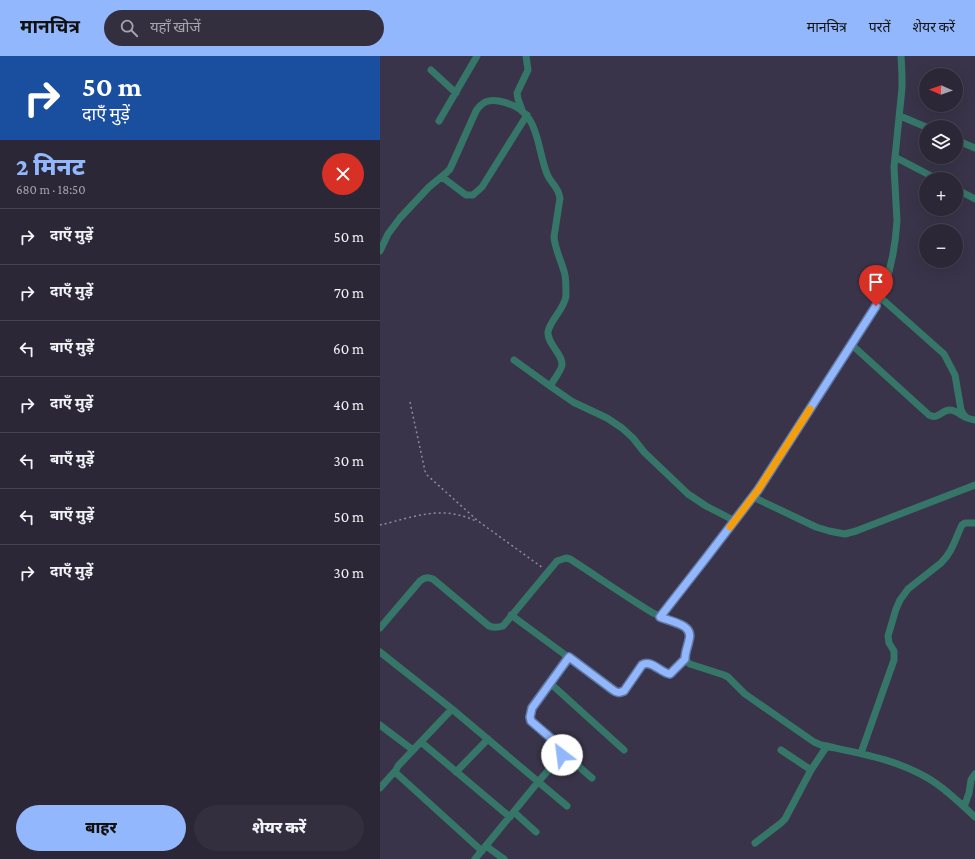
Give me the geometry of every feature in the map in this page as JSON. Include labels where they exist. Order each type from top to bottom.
[{"type":"street","points":[[439,121],[477,56]]},
{"type":"street","points":[[526,56],[528,70],[519,89],[518,99],[532,123],[547,174],[559,192],[560,198],[554,237],[555,248],[565,275],[566,297],[548,333],[549,338],[560,358],[562,366],[550,386]]},
{"type":"street","points":[[660,617],[753,497],[872,314],[880,298],[888,275],[897,221],[894,175],[900,116],[902,75],[901,56]]},
{"type":"street","points":[[431,70],[456,92]]},
{"type":"street","points":[[380,251],[388,234],[397,221],[429,187],[450,169],[479,106],[490,100],[498,101],[507,103],[525,113]]},
{"type":"street","points":[[442,177],[466,195],[473,196],[482,187],[525,113]]},
{"type":"street","points":[[900,116],[919,124]]},
{"type":"street","points":[[963,143],[975,148]]},
{"type":"street","points":[[895,157],[924,172]]},
{"type":"street","points":[[963,193],[975,199]]},
{"type":"street","points":[[880,298],[944,354],[955,375],[961,410],[963,414],[972,420]]},
{"type":"street","points":[[852,345],[931,416],[937,416],[950,410],[972,420]]},
{"type":"street","points":[[514,360],[573,402],[607,418],[629,433],[644,452],[688,494],[706,506],[735,521]]},
{"type":"street","points":[[753,497],[816,526],[829,531],[845,534],[975,485]]},
{"type":"street","points":[[861,753],[894,660],[894,651],[889,643],[888,636],[900,600],[908,589],[946,558],[953,548],[962,525],[965,523],[975,523]]},
{"type":"street","points":[[380,628],[420,581],[428,577],[433,579],[489,626],[498,628],[503,626],[511,615],[557,561],[566,558],[570,559],[660,617],[685,627],[690,633],[690,637],[685,659],[670,674],[648,663],[645,663],[624,691],[620,693],[613,690],[511,615]]},
{"type":"street","points":[[380,652],[452,709],[567,806]]},
{"type":"street","points":[[569,657],[532,708],[530,717],[531,721],[560,746],[562,752],[592,778]]},
{"type":"street","points":[[685,659],[690,664],[728,677],[745,694],[814,742],[886,760],[922,775],[938,784],[975,817]]},
{"type":"street","points":[[550,683],[624,750]]},
{"type":"street","points":[[380,788],[398,766],[452,709]]},
{"type":"street","points":[[380,725],[413,750]]},
{"type":"street","points":[[456,772],[488,739]]},
{"type":"street","points":[[421,742],[456,772],[536,832]]},
{"type":"street","points":[[755,843],[784,819],[811,770],[827,746]]},
{"type":"street","points":[[781,750],[811,770]]},
{"type":"street","points":[[475,859],[562,755],[562,752]]},
{"type":"street","points":[[396,770],[398,776],[484,848],[504,859]]},
{"type":"street","points":[[964,807],[969,793],[971,780],[975,774]]},
{"type":"path","points":[[410,402],[425,471],[431,479],[478,521],[548,572]]},
{"type":"path","points":[[380,526],[424,515],[441,513],[461,515],[478,521]]},
{"type":"slow traffic","points":[[730,527],[758,490],[810,409]]},
{"type":"route","points":[[562,755],[562,748],[531,721],[530,713],[532,708],[569,657],[613,690],[620,693],[624,691],[645,663],[648,663],[667,674],[670,674],[685,659],[690,637],[688,629],[660,617],[758,490],[876,306]]}]
